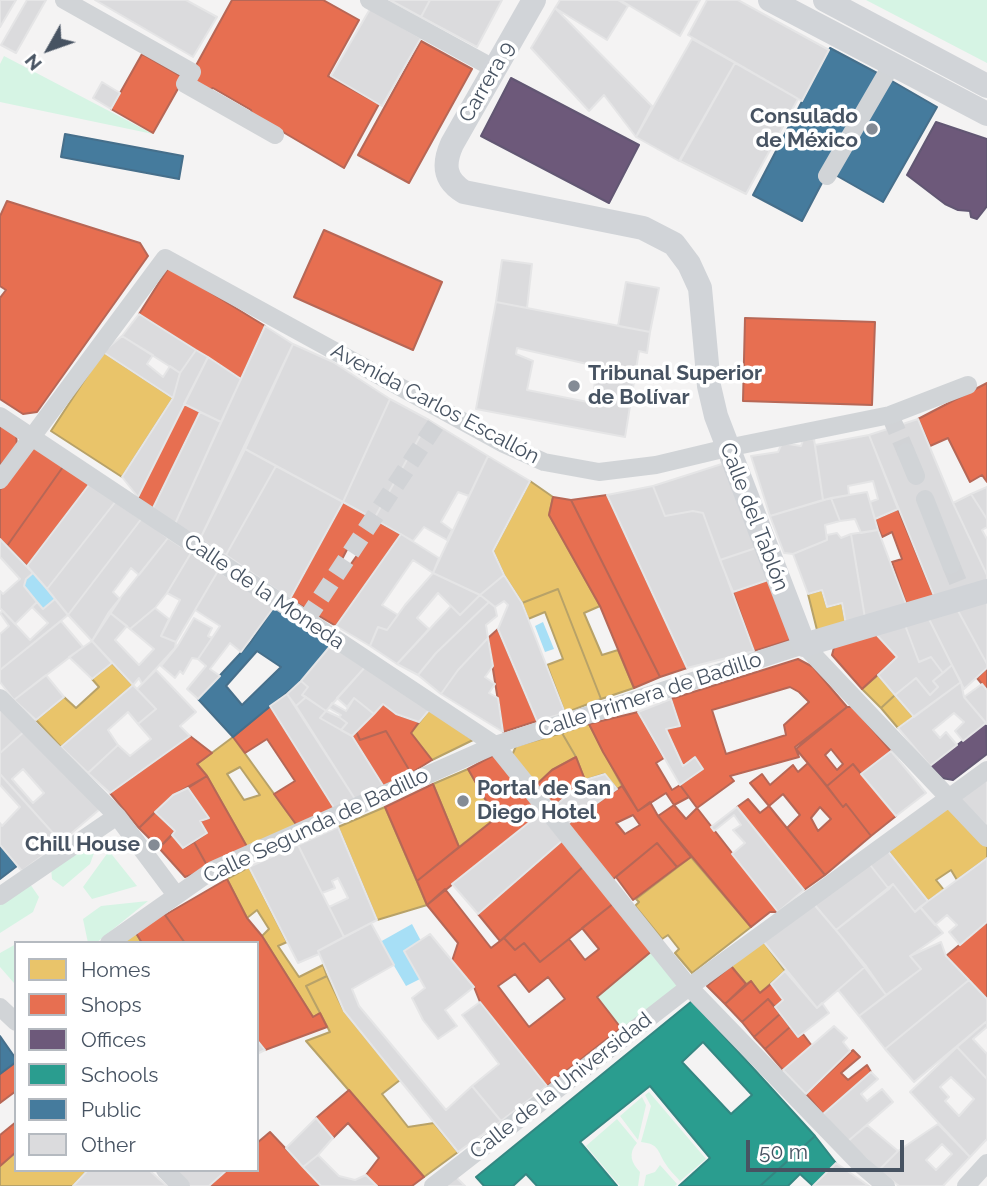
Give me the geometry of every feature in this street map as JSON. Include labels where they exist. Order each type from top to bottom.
[{"type":"street","points":[[64,0],[192,72],[185,84],[275,135]]},
{"type":"street","points":[[369,0],[495,69]]},
{"type":"street","name":"Carrera 9","points":[[534,0],[452,144],[446,174],[456,187],[464,192],[643,228],[674,244],[689,264]]},
{"type":"street","points":[[770,0],[987,114]]},
{"type":"street","points":[[825,0],[987,86]]},
{"type":"street","points":[[827,176],[892,64]]},
{"type":"street","name":"Avenida Carlos Escallón","points":[[32,439],[165,258],[504,444],[544,462],[599,472],[656,465],[890,415],[968,384]]},
{"type":"street","name":"Calle del Tablón","points":[[689,264],[700,288],[709,386],[727,448],[804,645]]},
{"type":"street","name":"Calle de la Moneda","points":[[0,416],[495,745],[689,987],[860,1164],[886,1186]]},
{"type":"street","points":[[0,480],[32,439]]},
{"type":"street","points":[[906,452],[916,476]]},
{"type":"street","points":[[925,499],[951,565]]},
{"type":"street","points":[[987,591],[804,645],[987,838]]},
{"type":"street","name":"Calle Primera de Badillo","points":[[495,745],[804,645]]},
{"type":"street","points":[[0,698],[117,816],[176,895]]},
{"type":"street","name":"Calle Segunda de Badillo","points":[[112,941],[213,870],[495,745]]},
{"type":"street","name":"Calle de la Universidad","points":[[433,1186],[689,987],[987,770]]},
{"type":"street","points":[[0,895],[117,816]]},
{"type":"street","points":[[966,1186],[987,1163]]},
{"type":"street","points":[[167,1172],[181,1186]]},
{"type":"green space","points":[[866,0],[987,0],[987,63]]},
{"type":"green space","points":[[4,56],[153,134],[0,102],[0,64]]},
{"type":"green space","points":[[81,845],[97,845],[90,864],[63,887],[52,879],[51,868]]},
{"type":"green space","points":[[109,851],[137,886],[92,899],[83,887]]},
{"type":"green space","points":[[30,884],[39,897],[33,912],[0,933],[0,904]]},
{"type":"green space","points":[[148,901],[98,941],[88,941],[83,919],[101,906]]},
{"type":"green space","points":[[14,945],[14,983],[0,967],[0,953]]},
{"type":"green space","points":[[653,950],[684,986],[625,1033],[597,997]]},
{"type":"green space","points":[[649,1092],[706,1159],[680,1181],[657,1148],[641,1142],[651,1106],[645,1095]]},
{"type":"green space","points":[[642,1097],[646,1105],[638,1140],[620,1116]]},
{"type":"green space","points":[[617,1119],[637,1143],[632,1154],[634,1165],[640,1172],[638,1186],[620,1186],[586,1146]]},
{"type":"green space","points":[[660,1165],[677,1184],[644,1186],[646,1175],[655,1172]]},
{"type":"water","points":[[33,573],[55,599],[43,609],[24,586],[26,579]]},
{"type":"water","points":[[543,622],[554,649],[545,652],[535,626]]},
{"type":"water","points":[[412,924],[421,941],[405,952],[420,979],[406,986],[380,942]]},
{"type":"building: Homes","points":[[103,352],[173,398],[122,477],[51,431]]},
{"type":"building: Homes","points":[[530,481],[553,497],[549,515],[600,606],[584,613],[602,655],[618,650],[634,688],[601,699],[558,589],[522,603],[504,575],[493,551]]},
{"type":"building: Homes","points":[[558,589],[601,699],[565,713],[547,665],[563,659],[545,612],[528,619],[522,603]]},
{"type":"building: Homes","points":[[822,590],[827,607],[842,603],[846,625],[817,630],[808,594]]},
{"type":"building: Homes","points":[[112,663],[133,685],[61,747],[36,720],[64,697],[76,708],[99,687],[92,679]]},
{"type":"building: Homes","points":[[878,675],[895,695],[881,708],[862,689]]},
{"type":"building: Homes","points":[[895,695],[914,717],[898,728],[881,708]]},
{"type":"building: Homes","points":[[430,709],[473,740],[432,760],[411,733]]},
{"type":"building: Homes","points":[[589,724],[622,786],[617,789],[604,774],[585,780],[562,733]]},
{"type":"building: Homes","points":[[562,733],[576,757],[552,770],[535,786],[511,758],[516,746]]},
{"type":"building: Homes","points":[[233,737],[298,827],[250,852],[207,776],[197,764]],"holes":[[[240,767],[260,795],[244,800],[227,774]]]},
{"type":"building: Homes","name":"Portal de San Diego Hotel","points":[[468,769],[496,818],[459,847],[433,784]]},
{"type":"building: Homes","points":[[949,805],[987,845],[987,858],[957,880],[951,870],[936,880],[944,890],[928,901],[887,850]]},
{"type":"building: Homes","points":[[385,807],[427,905],[377,920],[338,827]]},
{"type":"building: Homes","points":[[691,857],[751,927],[692,973],[675,953],[679,949],[668,935],[662,939],[635,906],[639,902],[636,899]]},
{"type":"building: Homes","points":[[249,867],[287,942],[278,946],[299,977],[323,965],[327,976],[306,986],[320,1013],[313,1017],[262,936],[269,929],[257,910],[247,918],[227,879]]},
{"type":"building: Homes","points":[[136,933],[141,941],[121,941]]},
{"type":"building: Homes","points":[[763,941],[785,971],[760,993],[751,981],[746,984],[731,966]]},
{"type":"building: Homes","points":[[327,976],[344,1011],[400,1080],[382,1094],[408,1127],[434,1123],[458,1152],[424,1177],[306,1041],[330,1032],[306,986]]},
{"type":"building: Homes","points":[[14,1154],[14,1172],[86,1172],[73,1186],[0,1186],[0,1166]]},
{"type":"building: Shops","points":[[232,0],[323,0],[359,20],[328,76],[379,104],[344,168],[283,132],[253,121],[251,110],[213,88],[207,91],[188,80]]},
{"type":"building: Shops","points":[[421,41],[472,69],[409,183],[358,155]]},
{"type":"building: Shops","points":[[142,54],[184,78],[153,133],[111,109]]},
{"type":"building: Shops","points":[[7,201],[140,243],[148,256],[37,412],[23,414],[0,399],[0,298],[6,290],[0,286],[0,216]]},
{"type":"building: Shops","points":[[324,230],[442,282],[413,350],[294,297]]},
{"type":"building: Shops","points":[[169,267],[265,326],[241,379],[139,314]]},
{"type":"building: Shops","points":[[745,318],[875,322],[872,405],[743,401]]},
{"type":"building: Shops","points":[[987,383],[987,482],[982,475],[970,482],[948,438],[930,446],[918,419]]},
{"type":"building: Shops","points":[[184,404],[200,412],[152,510],[138,497]]},
{"type":"building: Shops","points":[[0,420],[16,433],[17,446],[0,466]]},
{"type":"building: Shops","points":[[35,445],[65,464],[7,546],[0,539],[0,490]]},
{"type":"building: Shops","points":[[65,464],[91,482],[27,566],[7,546]]},
{"type":"building: Shops","points":[[607,495],[687,668],[660,677],[571,500]]},
{"type":"building: Shops","points":[[553,497],[571,500],[660,677],[634,688],[600,606],[549,515]]},
{"type":"building: Shops","points":[[343,502],[401,534],[336,626],[290,599]],"holes":[[[354,536],[365,544],[346,571],[339,565]]]},
{"type":"building: Shops","points":[[898,509],[938,606],[909,612],[892,562],[902,559],[892,532],[882,537],[875,519]]},
{"type":"building: Shops","points":[[774,578],[797,638],[754,651],[733,592]]},
{"type":"building: Shops","points":[[498,629],[537,721],[503,732],[488,638]]},
{"type":"building: Shops","points":[[874,632],[897,657],[862,689],[832,655],[835,644]]},
{"type":"building: Shops","points":[[798,659],[813,667],[847,707],[795,747],[799,757],[730,776],[734,781],[697,808],[680,785],[703,769],[695,757],[683,766],[666,729],[680,726],[671,699]],"holes":[[[790,687],[809,702],[784,725],[786,735],[726,754],[712,710]]]},
{"type":"building: Shops","points":[[987,668],[987,690],[977,678]]},
{"type":"building: Shops","points":[[383,704],[396,714],[419,722],[411,733],[432,760],[411,773],[386,731],[360,740],[356,731]]},
{"type":"building: Shops","points":[[270,706],[336,811],[298,827],[274,794],[295,781],[267,739],[245,753],[233,737]]},
{"type":"building: Shops","points":[[847,707],[853,707],[891,751],[861,774],[853,764],[827,786],[796,749]],"holes":[[[831,749],[843,764],[837,770],[825,755]]]},
{"type":"building: Shops","points":[[638,712],[664,758],[656,763],[672,790],[680,785],[689,797],[674,805],[666,793],[638,811],[589,724]]},
{"type":"building: Shops","points":[[356,731],[360,740],[386,731],[411,773],[384,787],[352,736]]},
{"type":"building: Shops","points":[[190,736],[212,753],[197,764],[207,776],[173,795],[139,828],[110,793]]},
{"type":"building: Shops","points":[[496,754],[541,813],[427,905],[417,881],[496,818],[468,769]]},
{"type":"building: Shops","points":[[576,757],[585,780],[552,808],[535,786],[552,770]]},
{"type":"building: Shops","points":[[808,763],[843,807],[846,804],[871,836],[825,875],[787,828],[800,815],[783,794],[769,806],[750,783],[762,774],[770,785],[793,765],[798,772]],"holes":[[[820,807],[831,819],[818,831],[811,818]]]},
{"type":"building: Shops","points":[[853,764],[896,816],[871,836],[846,804],[843,807],[827,786]]},
{"type":"building: Shops","points":[[207,776],[250,852],[209,869],[194,842],[207,833],[200,821],[209,818],[188,788]]},
{"type":"building: Shops","points":[[433,784],[459,847],[417,881],[385,807]]},
{"type":"building: Shops","points":[[622,786],[638,811],[650,802],[691,857],[677,867],[657,843],[612,880],[566,825]],"holes":[[[633,815],[640,825],[625,834],[616,823]]]},
{"type":"building: Shops","points":[[748,799],[760,813],[769,806],[825,875],[804,890],[737,807]]},
{"type":"building: Shops","points":[[674,805],[686,819],[697,808],[778,912],[770,912],[751,927],[658,816]]},
{"type":"building: Shops","points":[[155,812],[175,831],[159,848],[139,828]]},
{"type":"building: Shops","points":[[172,835],[183,848],[194,842],[209,869],[185,877],[159,848]]},
{"type":"building: Shops","points":[[563,840],[584,866],[500,941],[478,914]]},
{"type":"building: Shops","points":[[657,843],[677,867],[633,900],[616,877]]},
{"type":"building: Shops","points":[[584,866],[614,903],[540,962],[524,943],[515,950],[504,938]]},
{"type":"building: Shops","points":[[227,879],[247,918],[262,936],[313,1017],[320,1013],[327,1027],[265,1050],[259,1042],[259,941],[184,941],[165,915]]},
{"type":"building: Shops","points":[[445,889],[491,948],[504,938],[515,950],[524,943],[540,962],[569,939],[585,960],[599,949],[582,928],[614,903],[653,950],[597,997],[621,1028],[547,1086],[480,1002],[474,987],[452,961],[458,943],[427,905]],"holes":[[[515,974],[529,992],[548,977],[565,999],[529,1027],[498,986]]]},
{"type":"building: Shops","points":[[163,912],[184,941],[141,941],[136,933]]},
{"type":"building: Shops","points":[[987,922],[987,999],[946,956]]},
{"type":"building: Shops","points":[[731,966],[746,984],[725,1004],[707,986]]},
{"type":"building: Shops","points":[[751,981],[760,993],[771,984],[783,1000],[775,1007],[768,999],[742,1022],[725,1004]]},
{"type":"building: Shops","points":[[768,999],[780,1014],[754,1037],[742,1022]]},
{"type":"building: Shops","points":[[780,1014],[790,1027],[765,1049],[754,1037]]},
{"type":"building: Shops","points":[[790,1027],[798,1037],[803,1034],[812,1046],[783,1070],[765,1049]]},
{"type":"building: Shops","points":[[853,1050],[860,1057],[841,1073],[848,1080],[867,1065],[871,1072],[823,1114],[806,1094]]},
{"type":"building: Shops","points":[[14,1064],[14,1092],[0,1103],[0,1074]]},
{"type":"building: Shops","points":[[349,1090],[424,1177],[412,1186],[377,1186],[366,1175],[379,1158],[348,1123],[333,1138],[316,1118]]},
{"type":"building: Shops","points":[[14,1124],[14,1154],[0,1166],[0,1135]]},
{"type":"building: Shops","points":[[270,1132],[321,1186],[209,1186],[225,1172],[259,1172],[259,1141]]},
{"type":"building: Offices","points":[[511,78],[639,145],[609,203],[481,136]]},
{"type":"building: Offices","points":[[936,122],[987,139],[987,206],[977,219],[971,217],[970,211],[958,210],[945,204],[907,175]]},
{"type":"building: Offices","points":[[986,723],[987,754],[953,780],[942,778],[930,766]]},
{"type":"building: Schools","points":[[692,1001],[815,1136],[760,1186],[679,1186],[710,1158],[650,1086],[580,1142],[617,1186],[537,1186],[526,1174],[513,1186],[484,1186],[476,1177]],"holes":[[[703,1042],[752,1095],[731,1114],[682,1062]]]},
{"type":"building: Schools","points":[[815,1136],[836,1163],[813,1186],[800,1174],[788,1186],[760,1186]]},
{"type":"building: Public","points":[[830,48],[879,74],[802,221],[753,195]]},
{"type":"building: Public","points":[[885,77],[937,107],[883,202],[832,173]]},
{"type":"building: Public","points":[[65,134],[183,156],[179,179],[61,157]]},
{"type":"building: Public","points":[[274,607],[331,645],[301,681],[233,737],[198,699],[250,643]],"holes":[[[257,651],[281,667],[242,705],[226,686]]]},
{"type":"building: Public","points":[[0,845],[17,866],[0,879]]},
{"type":"building: Public","points":[[0,1036],[14,1056],[14,1064],[0,1074]]},
{"type":"building: Other","points":[[0,0],[16,0],[0,27]]},
{"type":"building: Other","points":[[27,0],[46,0],[16,53],[1,45]]},
{"type":"building: Other","points":[[95,0],[186,0],[217,17],[193,57]]},
{"type":"building: Other","points":[[390,0],[430,0],[421,17]]},
{"type":"building: Other","points":[[430,0],[502,0],[477,47],[421,17]]},
{"type":"building: Other","points":[[560,0],[618,0],[628,6],[607,40],[555,8]]},
{"type":"building: Other","points":[[620,0],[700,0],[680,36]]},
{"type":"building: Other","points":[[707,0],[738,0],[829,50],[802,101],[688,35]]},
{"type":"building: Other","points":[[555,8],[652,106],[636,137],[604,95],[589,111],[531,48]]},
{"type":"building: Other","points":[[370,9],[421,38],[382,106],[331,76]]},
{"type":"building: Other","points":[[692,39],[735,63],[679,161],[636,137]]},
{"type":"building: Other","points":[[735,63],[798,99],[746,194],[680,161]]},
{"type":"building: Other","points":[[102,82],[120,93],[111,109],[93,98]]},
{"type":"building: Other","points":[[502,260],[532,264],[527,308],[496,302]]},
{"type":"building: Other","points":[[626,282],[659,288],[650,332],[618,326]]},
{"type":"building: Other","points":[[496,302],[650,332],[647,353],[639,351],[625,437],[476,409]],"holes":[[[517,348],[596,366],[593,403],[527,390],[533,361],[516,354]]]},
{"type":"building: Other","points":[[139,314],[196,350],[180,373],[122,336]]},
{"type":"building: Other","points":[[265,326],[293,344],[200,539],[175,524]]},
{"type":"building: Other","points":[[122,336],[153,355],[147,364],[163,377],[170,366],[180,373],[173,398],[103,352]]},
{"type":"building: Other","points":[[293,344],[333,362],[390,399],[343,502],[245,449]]},
{"type":"building: Other","points":[[196,350],[208,357],[138,497],[122,477],[173,398],[180,373]]},
{"type":"building: Other","points":[[208,357],[241,379],[221,422],[184,404]]},
{"type":"building: Other","points":[[390,399],[429,420],[374,519],[343,502]]},
{"type":"building: Other","points":[[200,412],[221,422],[175,524],[152,510]]},
{"type":"building: Other","points":[[918,419],[987,575],[987,589],[938,606],[869,435]]},
{"type":"building: Other","points":[[429,420],[488,456],[469,496],[458,492],[441,522],[452,530],[447,540],[424,527],[413,541],[374,519]]},
{"type":"building: Other","points":[[869,435],[898,509],[875,519],[870,502],[878,499],[873,481],[848,486],[849,495],[823,500],[815,445]]},
{"type":"building: Other","points":[[814,439],[823,500],[770,516],[751,456],[778,452],[782,443],[801,446],[803,440]]},
{"type":"building: Other","points":[[245,449],[276,466],[226,555],[200,539]]},
{"type":"building: Other","points":[[488,456],[530,481],[493,551],[504,575],[480,595],[433,573]]},
{"type":"building: Other","points":[[725,463],[759,547],[720,560],[703,513],[693,511],[665,516],[653,486]]},
{"type":"building: Other","points":[[276,466],[343,502],[290,599],[226,555]]},
{"type":"building: Other","points":[[91,482],[116,501],[47,589],[27,566]]},
{"type":"building: Other","points":[[653,486],[665,516],[693,511],[703,513],[754,651],[687,668],[607,495]]},
{"type":"building: Other","points":[[987,487],[987,519],[971,494]]},
{"type":"building: Other","points":[[867,492],[878,530],[861,533],[855,519],[840,521],[831,498]]},
{"type":"building: Other","points":[[971,494],[987,519],[987,527],[982,530],[987,539],[987,575],[953,503]]},
{"type":"building: Other","points":[[831,498],[840,521],[825,525],[827,540],[793,554],[784,553],[770,516]]},
{"type":"building: Other","points":[[116,501],[142,518],[68,615],[47,589]]},
{"type":"building: Other","points":[[142,518],[168,538],[139,575],[131,568],[113,592],[120,599],[92,641],[68,615]]},
{"type":"building: Other","points":[[878,530],[909,612],[865,618],[851,534]]},
{"type":"building: Other","points":[[837,533],[841,538],[851,534],[865,618],[846,625],[842,603],[827,607],[822,590],[808,594],[793,554],[827,540],[827,535]]},
{"type":"building: Other","points":[[401,534],[439,558],[433,573],[413,560],[382,605],[398,615],[387,630],[378,627],[370,646],[336,626]]},
{"type":"building: Other","points":[[168,538],[191,553],[155,608],[130,629],[109,612]]},
{"type":"building: Other","points":[[0,539],[33,573],[26,579],[24,586],[37,602],[15,624],[0,608],[0,591],[3,594],[20,579],[0,557]]},
{"type":"building: Other","points":[[759,547],[774,578],[733,592],[720,560]]},
{"type":"building: Other","points":[[191,553],[218,571],[176,642],[161,636],[180,600],[167,593]]},
{"type":"building: Other","points":[[218,571],[274,607],[241,652],[230,643],[210,669],[220,676],[198,699],[187,689],[206,666],[198,659],[220,626],[195,610]]},
{"type":"building: Other","points":[[433,573],[480,595],[460,615],[438,593],[417,618],[429,629],[397,664],[370,646],[378,627],[387,630]]},
{"type":"building: Other","points":[[504,575],[522,603],[565,713],[537,721],[498,629],[508,605],[504,601],[495,607],[480,595]]},
{"type":"building: Other","points":[[480,595],[489,602],[436,653],[418,675],[397,664],[451,606],[460,615]]},
{"type":"building: Other","points":[[55,599],[68,615],[0,670],[0,634],[9,626],[0,613],[3,611],[30,640],[48,623],[32,607],[37,602],[43,609]]},
{"type":"building: Other","points":[[489,602],[495,607],[497,616],[486,625],[488,638],[458,670],[441,694],[418,675],[436,653]]},
{"type":"building: Other","points":[[987,602],[987,664],[956,607]]},
{"type":"building: Other","points":[[956,607],[987,664],[987,668],[964,689],[929,619]]},
{"type":"building: Other","points":[[155,608],[169,619],[161,636],[176,642],[175,648],[142,684],[139,678],[133,685],[92,641],[109,612],[127,626],[115,640],[139,665],[154,649],[130,629]]},
{"type":"building: Other","points":[[194,618],[212,628],[208,636],[212,638],[198,659],[192,658],[183,674],[180,671],[175,678],[161,666],[178,645]]},
{"type":"building: Other","points":[[929,619],[952,665],[943,673],[931,657],[919,662],[905,625]]},
{"type":"building: Other","points":[[61,621],[83,647],[14,700],[0,682],[0,670]]},
{"type":"building: Other","points":[[905,625],[919,662],[931,657],[943,673],[933,681],[938,687],[930,695],[916,678],[895,695],[878,675],[897,657],[874,632]]},
{"type":"building: Other","points":[[488,638],[493,666],[485,677],[495,684],[489,693],[498,698],[503,732],[441,694],[458,670]]},
{"type":"building: Other","points":[[92,641],[112,663],[92,679],[69,657]]},
{"type":"building: Other","points":[[331,645],[366,666],[326,711],[302,695],[308,687],[301,681]]},
{"type":"building: Other","points":[[952,665],[961,682],[914,717],[895,695],[916,678],[930,695],[938,687],[933,681]]},
{"type":"building: Other","points":[[366,666],[430,709],[419,722],[396,714],[383,704],[374,714],[354,698],[347,707],[337,698]]},
{"type":"building: Other","points":[[156,670],[196,712],[180,726],[190,736],[110,793],[88,773],[118,745],[130,756],[151,739],[138,724],[156,709],[137,689]]},
{"type":"building: Other","points":[[46,675],[64,697],[36,720],[14,700]]},
{"type":"building: Other","points":[[301,681],[308,687],[302,695],[306,697],[296,706],[287,694]]},
{"type":"building: Other","points":[[961,682],[964,697],[986,723],[963,741],[955,731],[964,722],[954,713],[933,730],[940,738],[946,732],[957,745],[930,766],[898,728]]},
{"type":"building: Other","points":[[982,684],[987,690],[987,724],[964,697]]},
{"type":"building: Other","points":[[133,685],[156,709],[138,724],[128,712],[108,730],[118,745],[88,773],[61,747]]},
{"type":"building: Other","points":[[287,694],[355,799],[336,811],[270,706]]},
{"type":"building: Other","points":[[306,697],[326,711],[320,718],[352,736],[384,787],[355,799],[296,706]]},
{"type":"building: Other","points":[[354,698],[374,714],[352,736],[341,730],[347,723],[339,717],[341,715],[329,708],[332,703],[346,711]]},
{"type":"building: Other","points":[[671,699],[680,726],[666,729],[683,766],[695,757],[703,769],[680,785],[638,712]]},
{"type":"building: Other","points":[[0,704],[26,730],[0,753]]},
{"type":"building: Other","points":[[326,711],[347,723],[341,730],[320,718]]},
{"type":"building: Other","points":[[26,730],[100,809],[61,842],[0,774],[0,753]],"holes":[[[23,769],[44,793],[33,803],[12,779]]]},
{"type":"building: Other","points":[[891,751],[926,793],[896,816],[861,774]]},
{"type":"building: Other","points":[[0,774],[61,842],[22,871],[0,845],[0,823],[2,826],[20,807],[0,785]]},
{"type":"building: Other","points":[[605,774],[617,789],[569,823],[556,805],[585,780]]},
{"type":"building: Other","points":[[987,778],[987,826],[960,799]]},
{"type":"building: Other","points":[[188,788],[209,818],[200,821],[207,833],[183,848],[172,835],[175,831],[155,812],[173,795]]},
{"type":"building: Other","points":[[737,807],[804,890],[778,912],[732,854],[745,843],[733,830],[741,825],[734,815],[714,831],[711,827]]},
{"type":"building: Other","points":[[541,813],[563,840],[478,914],[452,884]]},
{"type":"building: Other","points":[[338,827],[377,920],[344,937],[329,907],[348,898],[338,878],[332,881],[335,888],[322,893],[298,845]]},
{"type":"building: Other","points":[[298,845],[344,937],[318,951],[319,954],[298,963],[249,867]]},
{"type":"building: Other","points":[[887,850],[928,901],[915,912],[893,884],[889,889],[867,861]]},
{"type":"building: Other","points":[[987,858],[987,922],[960,945],[949,932],[957,925],[947,915],[935,925],[920,907]]},
{"type":"building: Other","points":[[867,861],[889,889],[836,930],[813,903]]},
{"type":"building: Other","points":[[893,884],[915,912],[920,907],[943,933],[910,956],[921,969],[886,995],[836,930]]},
{"type":"building: Other","points":[[813,903],[866,966],[817,1008],[763,941]]},
{"type":"building: Other","points":[[371,923],[394,965],[352,989],[359,1006],[446,1110],[472,1086],[501,1121],[458,1152],[344,1011],[318,951]]},
{"type":"building: Other","points":[[430,934],[474,987],[445,1010],[457,1026],[438,1039],[423,1020],[412,998],[425,988],[404,951]]},
{"type":"building: Other","points":[[941,942],[946,956],[969,980],[885,1049],[859,1016],[921,969],[910,956]]},
{"type":"building: Other","points":[[866,966],[886,995],[859,1016],[838,990]]},
{"type":"building: Other","points":[[785,971],[817,1008],[822,1003],[829,1013],[798,1037],[775,1007],[783,1000],[771,984]]},
{"type":"building: Other","points":[[969,980],[987,999],[987,1021],[914,1082],[885,1049]]},
{"type":"building: Other","points":[[480,1002],[547,1086],[501,1121],[472,1086],[499,1064],[462,1015]]},
{"type":"building: Other","points":[[987,1021],[987,1027],[973,1039],[987,1054],[987,1079],[957,1047]]},
{"type":"building: Other","points":[[834,1026],[847,1038],[843,1042],[850,1051],[806,1094],[783,1070]]},
{"type":"building: Other","points":[[259,1042],[265,1050],[259,1053]]},
{"type":"building: Other","points":[[957,1047],[987,1079],[987,1139],[970,1157],[910,1092]],"holes":[[[951,1077],[974,1099],[959,1116],[945,1101],[949,1097],[940,1087]]]},
{"type":"building: Other","points":[[871,1072],[878,1079],[861,1094],[867,1101],[882,1089],[893,1102],[847,1142],[823,1114]]},
{"type":"building: Other","points":[[316,1118],[333,1138],[303,1167],[286,1148]]},
{"type":"building: Other","points":[[938,1124],[970,1157],[943,1186],[899,1186],[879,1170],[898,1151]],"holes":[[[942,1144],[952,1154],[936,1170],[926,1160]]]},
{"type":"building: Other","points":[[867,1125],[898,1151],[879,1170],[847,1142]]},
{"type":"building: Other","points":[[318,1155],[339,1176],[355,1180],[366,1175],[377,1186],[321,1186],[303,1167]]},
{"type":"building: Other","points":[[836,1163],[869,1186],[813,1186]]},
{"type":"building: Other","points":[[86,1172],[151,1172],[167,1186],[73,1186]]},
{"type":"building: Other","points":[[175,1172],[225,1172],[209,1186],[190,1186]]},
{"type":"building: Other","points":[[452,1173],[465,1186],[440,1186]]},
{"type":"tunnel","points":[[306,620],[444,412]]},
{"type":"tunnel","points":[[890,415],[906,452]]},
{"type":"tunnel","points":[[951,565],[965,599]]},
{"type":"place","name":"Consulado de México","points":[[872,129]]},
{"type":"place","name":"Tribunal Superior de Bolívar","points":[[574,386]]},
{"type":"place","name":"Portal de San Diego Hotel","points":[[463,801]]},
{"type":"place","name":"Chill House","points":[[154,845]]}]
